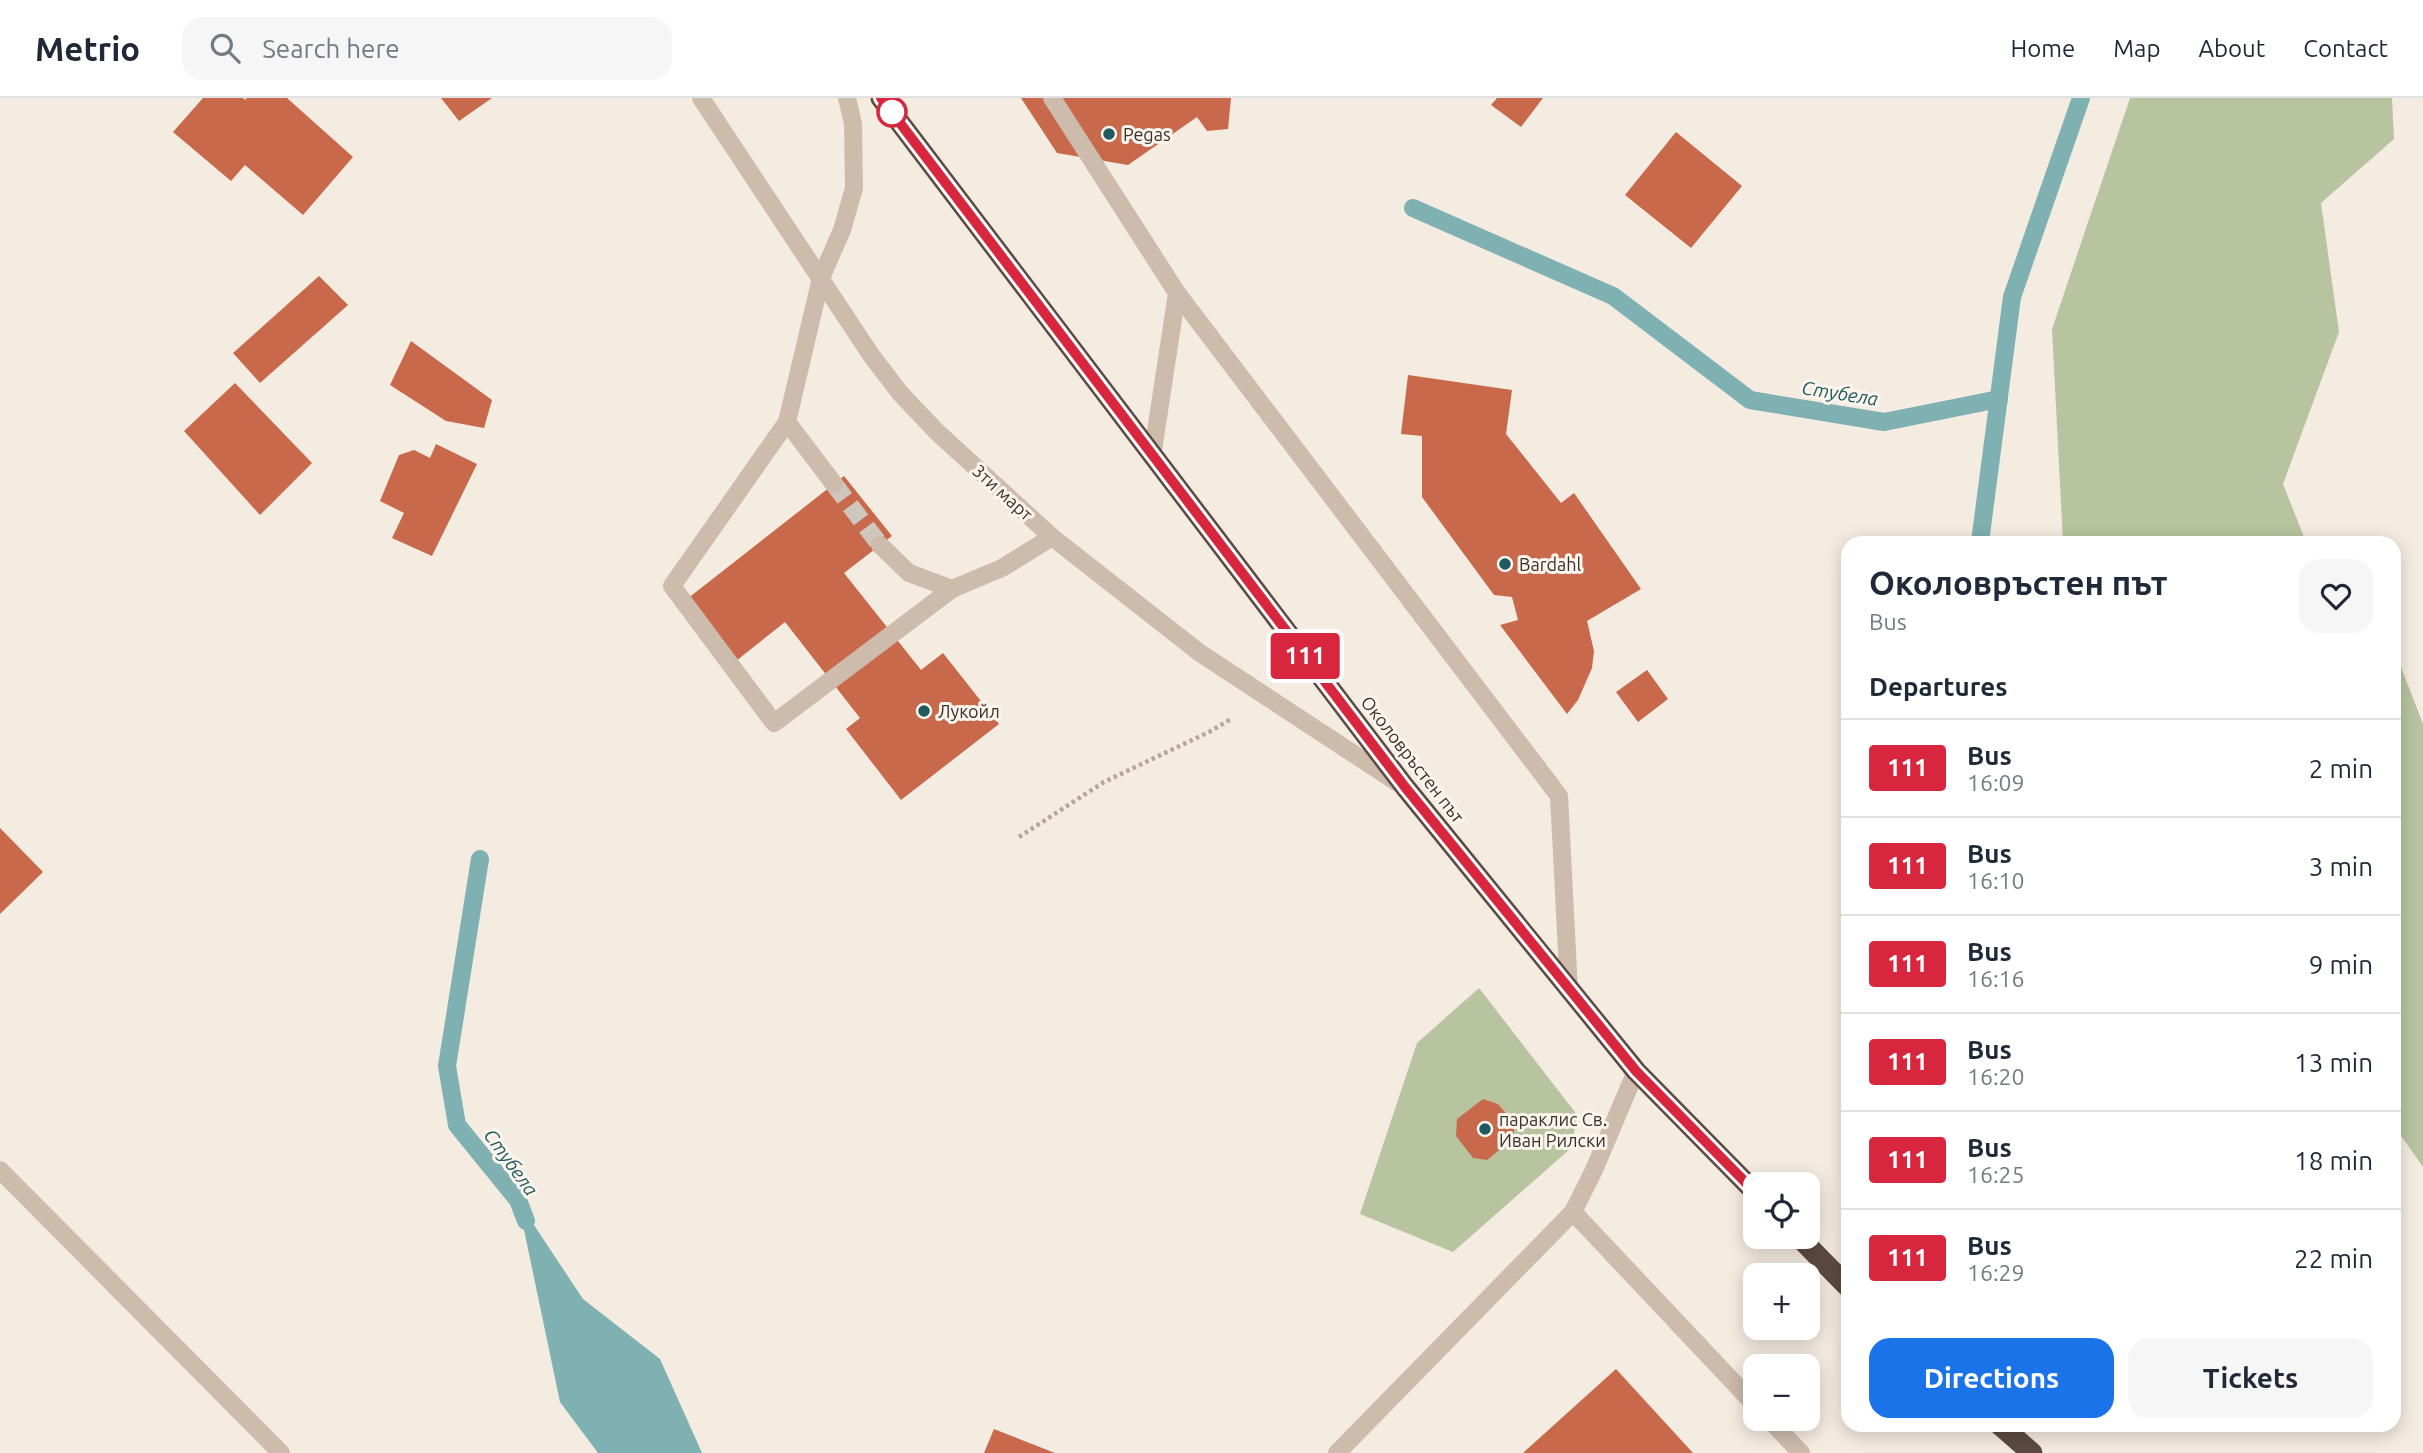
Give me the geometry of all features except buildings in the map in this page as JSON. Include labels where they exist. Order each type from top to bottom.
[{"type":"highway","name":"Околовръстен път","points":[[881,98],[1405,787],[1636,1071],[1743,1180]]},
{"type":"highway","points":[[1811,1249],[1841,1280]]},
{"type":"highway","points":[[2008,1432],[2032,1453]]},
{"type":"street","name":"3ти март","points":[[701,98],[871,355],[900,393],[937,432],[1052,537],[1200,653],[1405,787]]},
{"type":"street","points":[[848,98],[852,124],[854,188],[842,230],[821,278],[788,422],[672,586],[774,723],[952,589],[1002,568],[1052,537]]},
{"type":"street","points":[[1052,98],[1177,293],[1559,796],[1569,991]]},
{"type":"street","points":[[1152,457],[1177,293]]},
{"type":"street","points":[[788,422],[834,484]]},
{"type":"street","points":[[880,545],[909,573],[952,589]]},
{"type":"street","points":[[1337,1453],[1573,1212],[1636,1071]]},
{"type":"street","points":[[0,1170],[281,1453]]},
{"type":"street","points":[[1573,1212],[1743,1392]]},
{"type":"street","points":[[1780,1431],[1801,1453]]},
{"type":"path","points":[[1019,837],[1104,782],[1209,732],[1267,697]]},
{"type":"green space","points":[[2130,98],[2392,98],[2394,139],[2321,203],[2339,332],[2283,484],[2304,536],[2063,536],[2052,329]]},
{"type":"green space","points":[[2401,667],[2423,724],[2423,1167],[2401,1136]]},
{"type":"green space","points":[[1479,988],[1578,1116],[1570,1149],[1453,1252],[1360,1214],[1417,1043]]},
{"type":"water","points":[[518,1201],[583,1299],[660,1359],[702,1453],[598,1453],[560,1402]]},
{"type":"waterway","name":"Стубела","points":[[1981,536],[2012,297],[2081,98]]},
{"type":"waterway","name":"Стубела","points":[[1413,208],[1613,296],[1750,400],[1884,422],[1999,399]]},
{"type":"waterway","name":"Стубела","points":[[480,859],[447,1066],[457,1125],[518,1200],[526,1221]]},
{"type":"tunnel","points":[[834,484],[880,545]]},
{"type":"bus line","name":"111","points":[[881,98],[1405,787],[1636,1071],[1743,1180]]},
{"type":"place","name":"Pegas","points":[[1109,134]]},
{"type":"place","name":"Bardahl","points":[[1505,564]]},
{"type":"place","name":"Лукойл","points":[[924,711]]},
{"type":"place","name":"параклис Св. Иван Рилски","points":[[1485,1129]]}]
